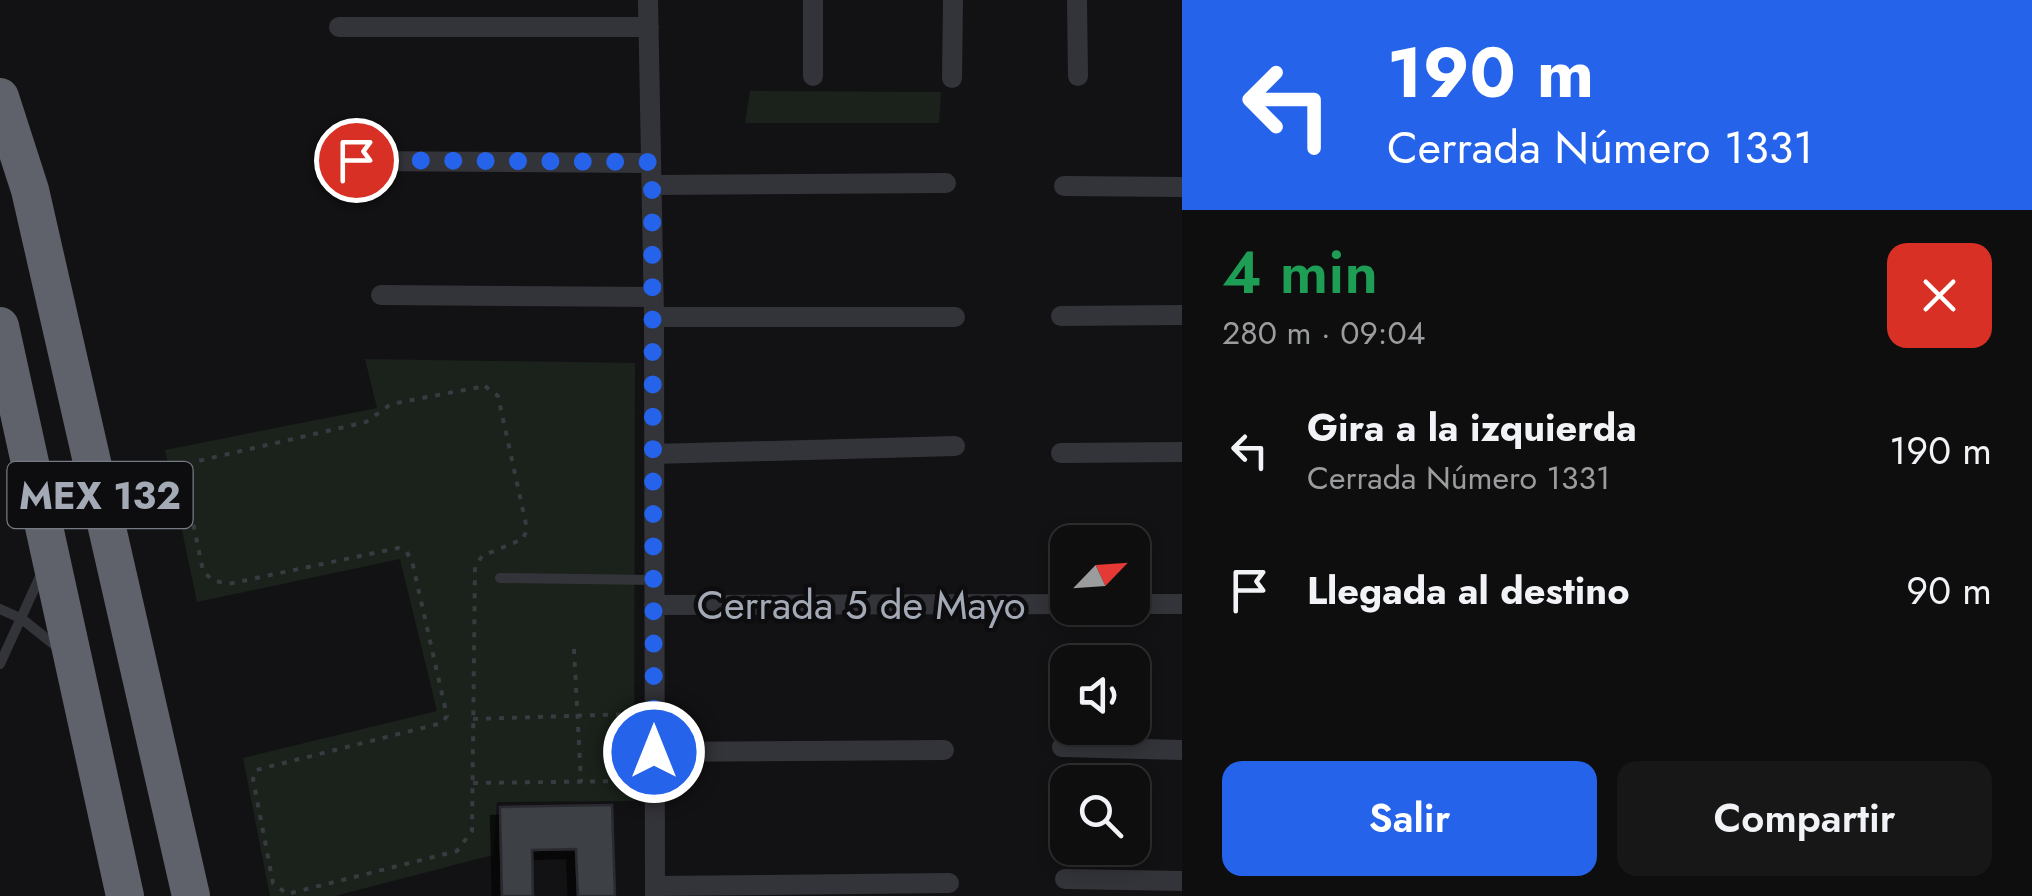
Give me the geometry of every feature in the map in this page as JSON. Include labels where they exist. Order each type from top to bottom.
[{"type":"highway","name":"MEX 132","points":[[0,97],[30,190],[192,896]]},
{"type":"highway","name":"MEX 132","points":[[0,326],[126,896]]},
{"type":"highway","points":[[183,857],[204,896]]},
{"type":"street","points":[[648,0],[654,307],[654,891],[949,883]]},
{"type":"street","points":[[813,0],[813,76]]},
{"type":"street","points":[[952,0],[952,78]]},
{"type":"street","points":[[1077,0],[1078,76]]},
{"type":"street","points":[[339,27],[649,27]]},
{"type":"street","points":[[356,160],[652,162]]},
{"type":"street","points":[[652,185],[946,183]]},
{"type":"street","points":[[1064,186],[1182,188]]},
{"type":"street","points":[[381,295],[955,317]]},
{"type":"street","points":[[1061,316],[1182,315]]},
{"type":"street","points":[[654,454],[955,446]]},
{"type":"street","points":[[1061,454],[1182,452]]},
{"type":"street","name":"Cerrada 5 de Mayo","points":[[654,605],[1050,604]]},
{"type":"street","points":[[1150,604],[1182,604]]},
{"type":"street","points":[[1062,747],[1182,750]]},
{"type":"street","points":[[654,752],[944,750]]},
{"type":"street","points":[[1065,880],[1182,881]]},
{"type":"lane","points":[[0,664],[50,553]]},
{"type":"lane","points":[[500,578],[654,580]]},
{"type":"lane","points":[[0,609],[22,618],[74,661]]},
{"type":"path","points":[[486,386],[494,389],[527,529],[524,539],[482,556],[475,567],[473,720],[472,831],[457,851],[287,894],[278,890],[252,779],[256,770],[442,722],[448,706],[406,551],[398,548],[228,584],[212,580],[202,571],[183,474],[189,465],[366,422],[391,404],[486,386]]},
{"type":"path","points":[[574,649],[580,782]]},
{"type":"path","points":[[473,720],[654,713]]},
{"type":"path","points":[[472,784],[654,781]]},
{"type":"shaded area","points":[[750,91],[941,92],[939,123],[745,123]]},
{"type":"shaded area","points":[[365,359],[635,363],[634,801],[497,802],[493,855],[335,896],[270,896],[243,758],[437,711],[400,559],[197,602],[165,450],[377,408]]},
{"type":"building","points":[[612,805],[615,896],[578,896],[576,849],[532,850],[533,896],[502,896],[500,807]]},
{"type":"route","points":[[356,160],[652,162],[654,752]]}]
